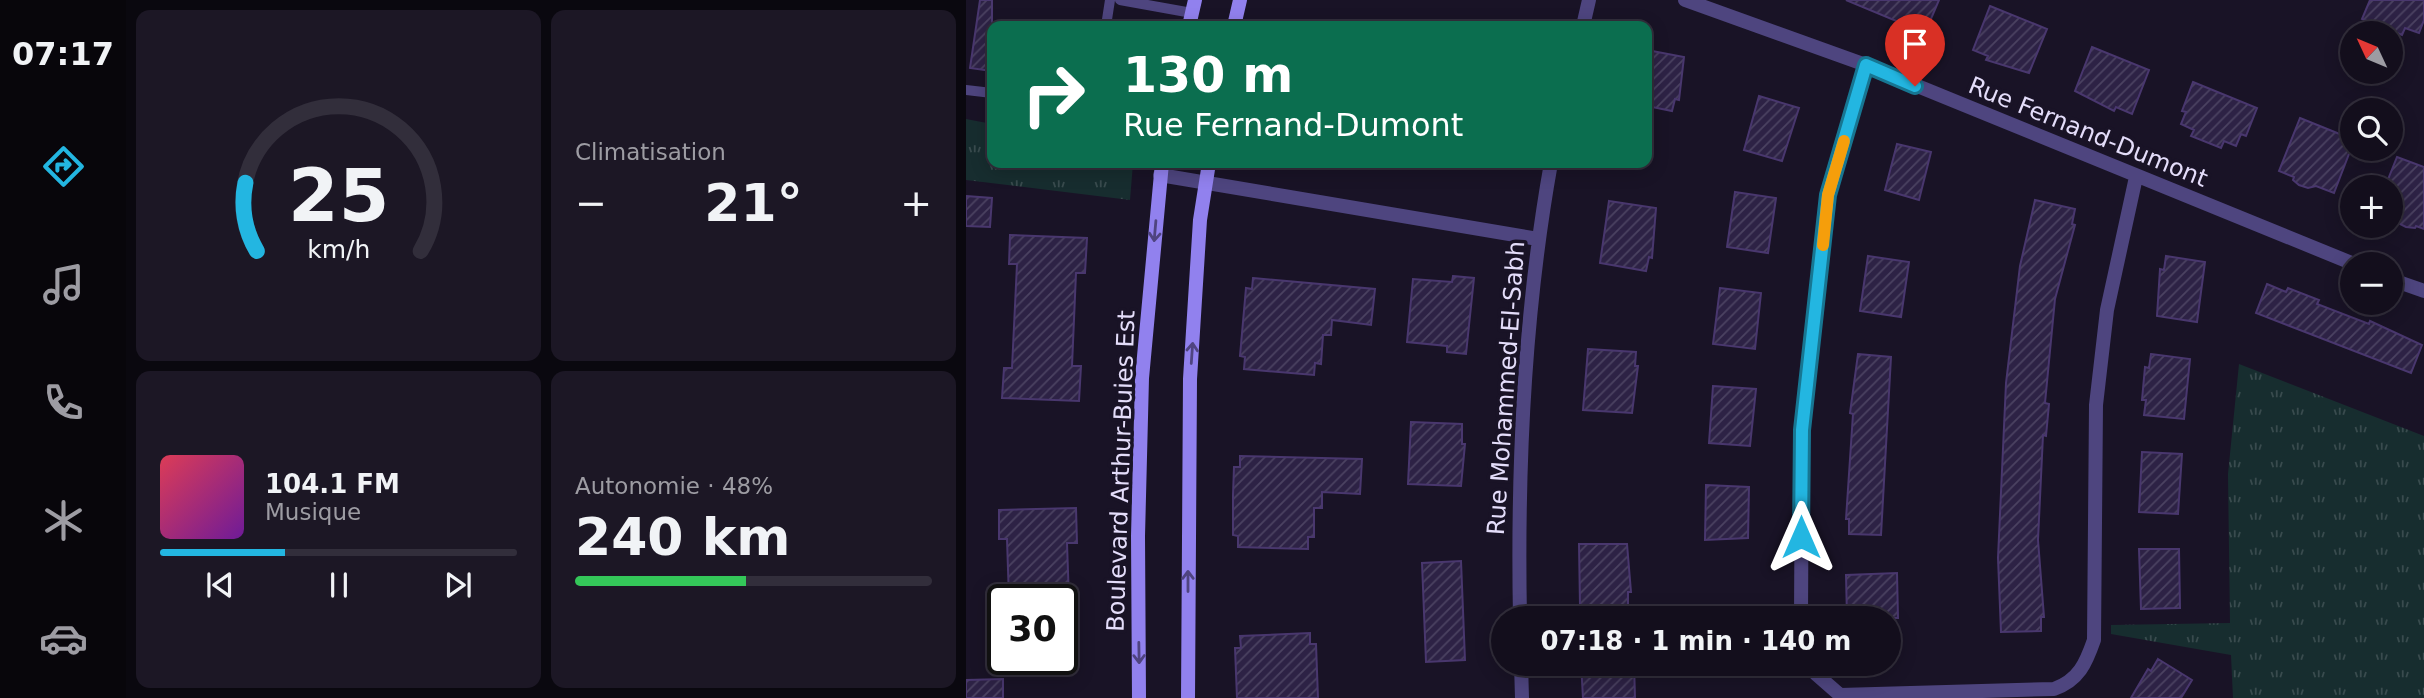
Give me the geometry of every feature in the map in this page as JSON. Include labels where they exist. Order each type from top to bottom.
[{"type":"street","points":[[1235,21],[1240,0]]},
{"type":"street","points":[[1584,21],[1589,0]]},
{"type":"street","name":"Rue Fernand-Dumont","points":[[1685,0],[1866,65],[2340,258]]},
{"type":"street","points":[[1801,606],[1802,430],[1828,195],[1866,65]]},
{"type":"street","points":[[1188,698],[1190,379],[1208,168]]},
{"type":"street","name":"Rue Mohammed-El-Sabh","points":[[1520,606],[1518,509],[1538,239],[1550,168]]},
{"type":"street","points":[[1161,169],[1205,184],[1538,239]]},
{"type":"street","name":"Boulevard Arthur-Buies Est","points":[[1139,698],[1138,536],[1142,378],[1161,169]]},
{"type":"street","points":[[1818,676],[1840,695],[2054,689],[2070,683],[2085,666],[2095,640],[2096,405],[2107,310],[2136,177]]},
{"type":"street","points":[[2403,284],[2424,291]]},
{"type":"street","points":[[1521,676],[1522,698]]},
{"type":"lane","points":[[1107,21],[1110,0]]},
{"type":"lane","points":[[1120,0],[1192,13]]},
{"type":"lane","points":[[966,90],[987,92]]},
{"type":"green space","points":[[966,119],[987,123],[987,168],[1133,168],[1130,200],[966,180]]},
{"type":"green space","points":[[2239,364],[2424,436],[2424,698],[2233,698],[2231,655],[2111,634],[2111,625],[2230,623],[2228,474]]},
{"type":"building","points":[[980,0],[992,0],[992,21],[987,21],[987,70],[970,68]]},
{"type":"building","points":[[1846,0],[1939,0],[1925,33]]},
{"type":"building","points":[[2370,0],[2424,0],[2424,20],[2419,33],[2405,28],[2403,33],[2403,21],[2362,19]]},
{"type":"building","points":[[1990,6],[2047,29],[2029,73],[1986,60],[1988,56],[1973,50]]},
{"type":"building","points":[[2092,47],[2149,70],[2132,114],[2116,107],[2114,111],[2075,91]]},
{"type":"building","points":[[1652,51],[1684,57],[1679,100],[1675,99],[1672,111],[1652,107]]},
{"type":"building","points":[[2193,82],[2257,108],[2246,136],[2241,134],[2236,146],[2224,141],[2221,148],[2191,136],[2194,130],[2181,124],[2186,112],[2182,111]]},
{"type":"building","points":[[1759,96],[1799,108],[1782,161],[1744,150]]},
{"type":"building","points":[[2300,118],[2340,134],[2340,161],[2346,161],[2334,193],[2316,186],[2308,188],[2299,185],[2293,180],[2294,177],[2279,171]]},
{"type":"building","points":[[1897,144],[1931,152],[1919,200],[1885,190]]},
{"type":"building","points":[[2403,159],[2424,167],[2424,229],[2403,226],[2403,175],[2390,175],[2395,161]]},
{"type":"building","points":[[1735,192],[1776,198],[1768,253],[1727,247]]},
{"type":"building","points":[[966,196],[992,198],[990,227],[966,226]]},
{"type":"building","points":[[2035,200],[2075,209],[2072,224],[2075,225],[2055,299],[2045,403],[2049,404],[2046,436],[2043,435],[2038,540],[2044,617],[2041,617],[2041,631],[2001,632],[1998,558],[2006,383],[2020,266]]},
{"type":"building","points":[[1609,201],[1656,208],[1652,258],[1649,257],[1646,271],[1600,263]]},
{"type":"building","points":[[1010,235],[1087,238],[1085,273],[1076,273],[1072,366],[1081,366],[1079,401],[1002,398],[1004,368],[1012,368],[1017,264],[1009,264]]},
{"type":"building","points":[[1868,256],[1909,262],[1901,317],[1860,311]]},
{"type":"building","points":[[2166,256],[2205,262],[2197,322],[2157,316],[2160,269],[2164,270]]},
{"type":"building","points":[[1453,276],[1474,278],[1466,354],[1447,352],[1447,346],[1407,342],[1413,279],[1452,282]]},
{"type":"building","points":[[1253,278],[1375,289],[1371,325],[1332,320],[1331,335],[1323,335],[1321,364],[1315,363],[1314,375],[1244,369],[1245,357],[1240,356],[1246,288],[1252,289]]},
{"type":"building","points":[[2267,284],[2286,292],[2288,288],[2319,300],[2317,304],[2340,315],[2369,324],[2370,321],[2422,345],[2411,373],[2256,313]]},
{"type":"building","points":[[1720,288],[1761,293],[1755,349],[1713,344]]},
{"type":"building","points":[[1588,349],[1636,352],[1635,366],[1638,366],[1632,413],[1583,410]]},
{"type":"building","points":[[1858,354],[1891,357],[1881,535],[1849,534],[1849,519],[1846,519],[1853,414],[1850,413]]},
{"type":"building","points":[[2151,354],[2190,359],[2184,419],[2144,415],[2146,400],[2142,400],[2145,367],[2149,368]]},
{"type":"building","points":[[1713,386],[1756,389],[1750,446],[1709,443]]},
{"type":"building","points":[[1411,422],[1462,424],[1462,444],[1465,444],[1461,486],[1408,484]]},
{"type":"building","points":[[2142,452],[2182,454],[2178,514],[2139,512]]},
{"type":"building","points":[[1240,456],[1362,459],[1360,494],[1322,492],[1322,508],[1314,508],[1314,537],[1308,537],[1308,549],[1238,547],[1238,536],[1233,535],[1233,495],[1234,467],[1240,467]]},
{"type":"building","points":[[1706,485],[1749,487],[1748,538],[1705,540]]},
{"type":"building","points":[[1076,508],[1077,543],[1067,543],[1068,584],[1008,584],[1007,539],[999,539],[999,510]]},
{"type":"building","points":[[1579,544],[1627,544],[1631,592],[1628,592],[1628,606],[1580,606]]},
{"type":"building","points":[[2139,549],[2179,549],[2180,608],[2141,609]]},
{"type":"building","points":[[1461,561],[1465,660],[1426,662],[1422,563]]},
{"type":"building","points":[[1897,573],[1898,606],[1847,606],[1846,575]]},
{"type":"building","points":[[1310,633],[1310,644],[1316,644],[1318,698],[1237,698],[1235,648],[1241,648],[1240,636]]},
{"type":"building","points":[[2158,659],[2192,680],[2181,698],[2131,698],[2148,669],[2151,671]]},
{"type":"building","points":[[1582,676],[1634,676],[1635,698],[1583,698]]},
{"type":"building","points":[[1003,679],[1003,698],[966,698],[966,680]]},
{"type":"slow traffic","points":[[1823,245],[1828,195],[1844,141]]},
{"type":"route","points":[[1801,537],[1802,430],[1828,195],[1866,65],[1915,86]]}]
